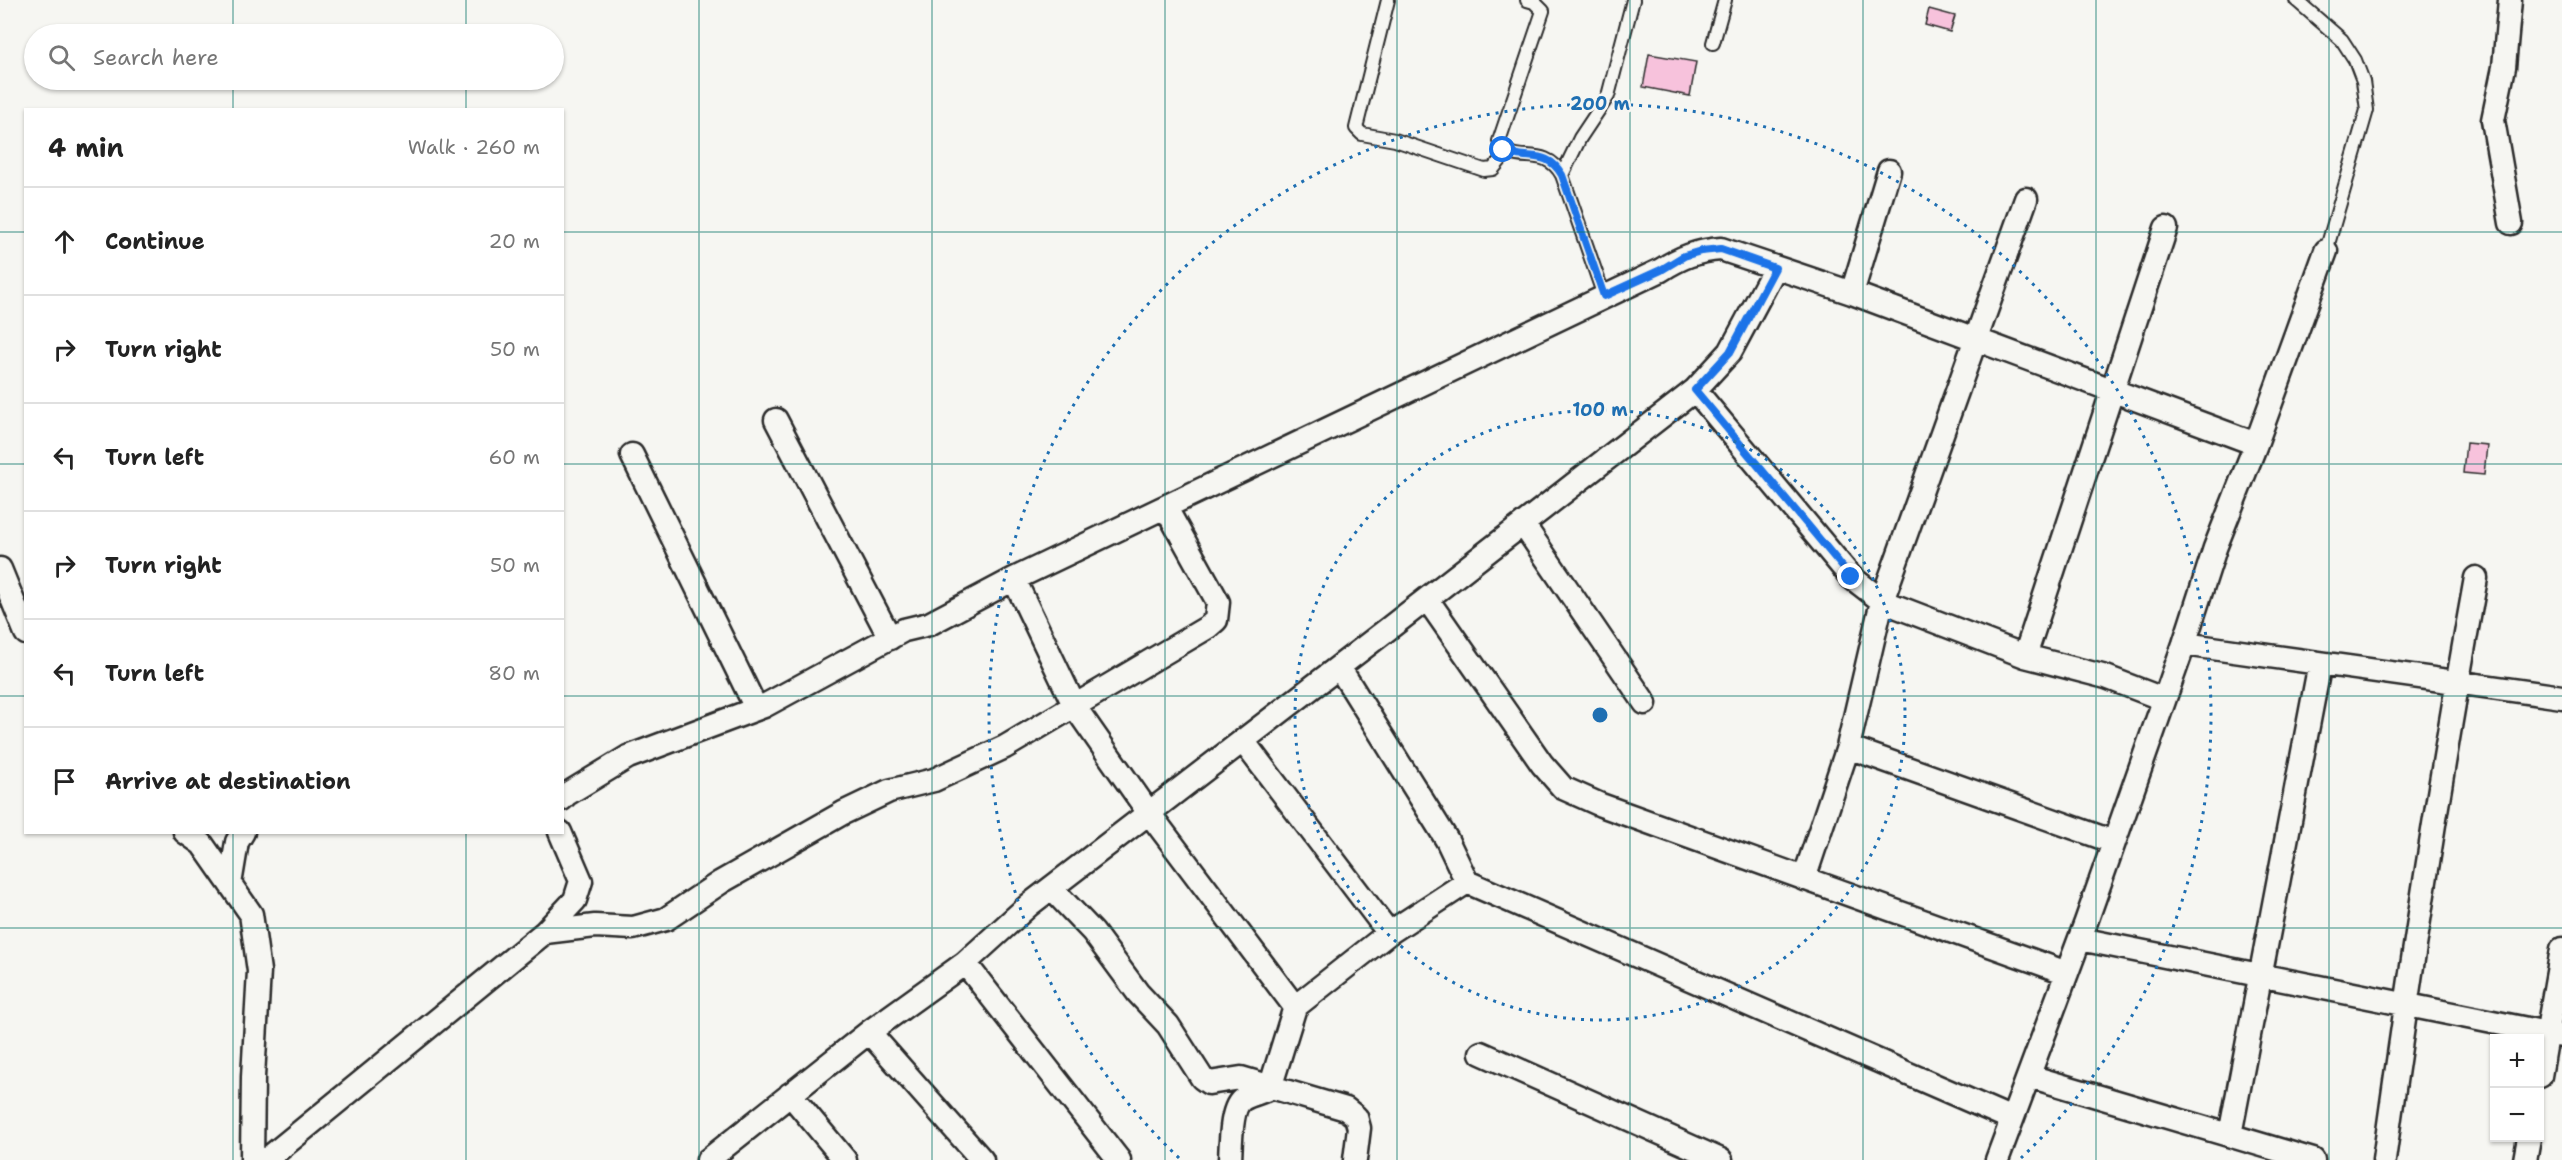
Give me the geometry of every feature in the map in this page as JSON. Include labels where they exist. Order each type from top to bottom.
[{"type":"street","points":[[2510,0],[2505,66],[2493,120],[2511,223]]},
{"type":"street","points":[[1852,293],[1889,171]]},
{"type":"street","points":[[1804,879],[1848,747],[1882,601],[2026,199]]},
{"type":"street","points":[[2025,656],[2166,228]]},
{"type":"street","points":[[564,797],[628,757],[756,708],[813,681],[904,630],[929,624],[1014,579],[1661,270],[1684,256],[1701,251],[1721,249],[1852,293],[2256,444]]},
{"type":"street","points":[[1997,1160],[2080,939],[2184,644],[2215,548],[2256,444],[2326,251]]},
{"type":"street","points":[[708,1160],[869,1032],[965,963],[1029,904],[1695,390],[1730,352],[1775,268]]},
{"type":"street","points":[[1695,390],[1851,577],[1882,601],[2025,656],[2106,677],[2163,699]]},
{"type":"street","points":[[776,420],[890,638]]},
{"type":"street","points":[[632,455],[756,708]]},
{"type":"street","points":[[545,932],[595,927],[633,927],[666,919],[721,882],[843,813],[889,791],[944,775],[1005,747],[1208,627],[1216,620],[1218,602],[1166,508]]},
{"type":"street","points":[[1523,524],[1644,704]]},
{"type":"street","points":[[0,569],[24,628]]},
{"type":"street","points":[[2385,1160],[2406,1005],[2457,682],[2476,578]]},
{"type":"street","points":[[1014,579],[1075,706],[1149,813],[1295,1007]]},
{"type":"street","points":[[1427,599],[1542,764],[1563,788],[1600,805],[2067,974]]},
{"type":"street","points":[[2184,644],[2562,697]]},
{"type":"street","points":[[2230,1135],[2320,663]]},
{"type":"street","points":[[1339,667],[1447,840],[1467,882],[2012,1119]]},
{"type":"street","points":[[1243,741],[1389,933]]},
{"type":"street","points":[[1848,747],[2114,842]]},
{"type":"street","points":[[188,834],[202,844],[251,914],[259,971],[253,1077],[252,1160]]},
{"type":"street","points":[[230,884],[237,842],[242,834]]},
{"type":"street","points":[[266,1160],[545,932],[575,900],[580,881],[561,834]]},
{"type":"street","points":[[1230,1160],[1234,1114],[1237,1106],[1242,1100],[1270,1088],[1295,1007],[1389,933],[1467,882]]},
{"type":"street","points":[[1051,888],[1093,932],[1138,993],[1168,1025],[1202,1078],[1209,1083],[1241,1078],[1346,1109],[1356,1117],[1359,1128],[1355,1160]]},
{"type":"street","points":[[2080,939],[2555,1035]]},
{"type":"street","points":[[2544,1065],[2555,1035],[2562,949]]},
{"type":"street","points":[[965,963],[1119,1160]]},
{"type":"street","points":[[869,1032],[982,1160]]},
{"type":"street","points":[[1481,1053],[1721,1160]]},
{"type":"street","points":[[2029,1076],[2313,1160]]},
{"type":"street","points":[[790,1094],[845,1160]]},
{"type":"street","points":[[2525,1160],[2528,1142]]},
{"type":"lane","points":[[1388,0],[1356,128],[1362,134],[1395,140],[1484,170],[1493,169],[1507,152]]},
{"type":"lane","points":[[1527,0],[1545,6],[1499,141],[1503,150],[1507,152],[1549,159],[1556,164],[1562,175],[1604,296]]},
{"type":"lane","points":[[1562,175],[1580,138],[1608,96],[1634,0]]},
{"type":"lane","points":[[1713,43],[1725,0]]},
{"type":"lane","points":[[2296,0],[2342,40],[2363,81],[2367,110],[2326,251]]},
{"type":"building","points":[[1929,9],[1955,16],[1950,32],[1925,25]]},
{"type":"building","points":[[1649,54],[1696,62],[1690,96],[1643,87]]},
{"type":"building","points":[[2466,443],[2487,445],[2484,475],[2463,473]]},
{"type":"route","points":[[1503,150],[1511,154],[1549,159],[1556,164],[1562,175],[1604,296],[1661,270],[1684,256],[1701,251],[1721,249],[1775,268],[1730,352],[1695,390],[1851,577]]}]
